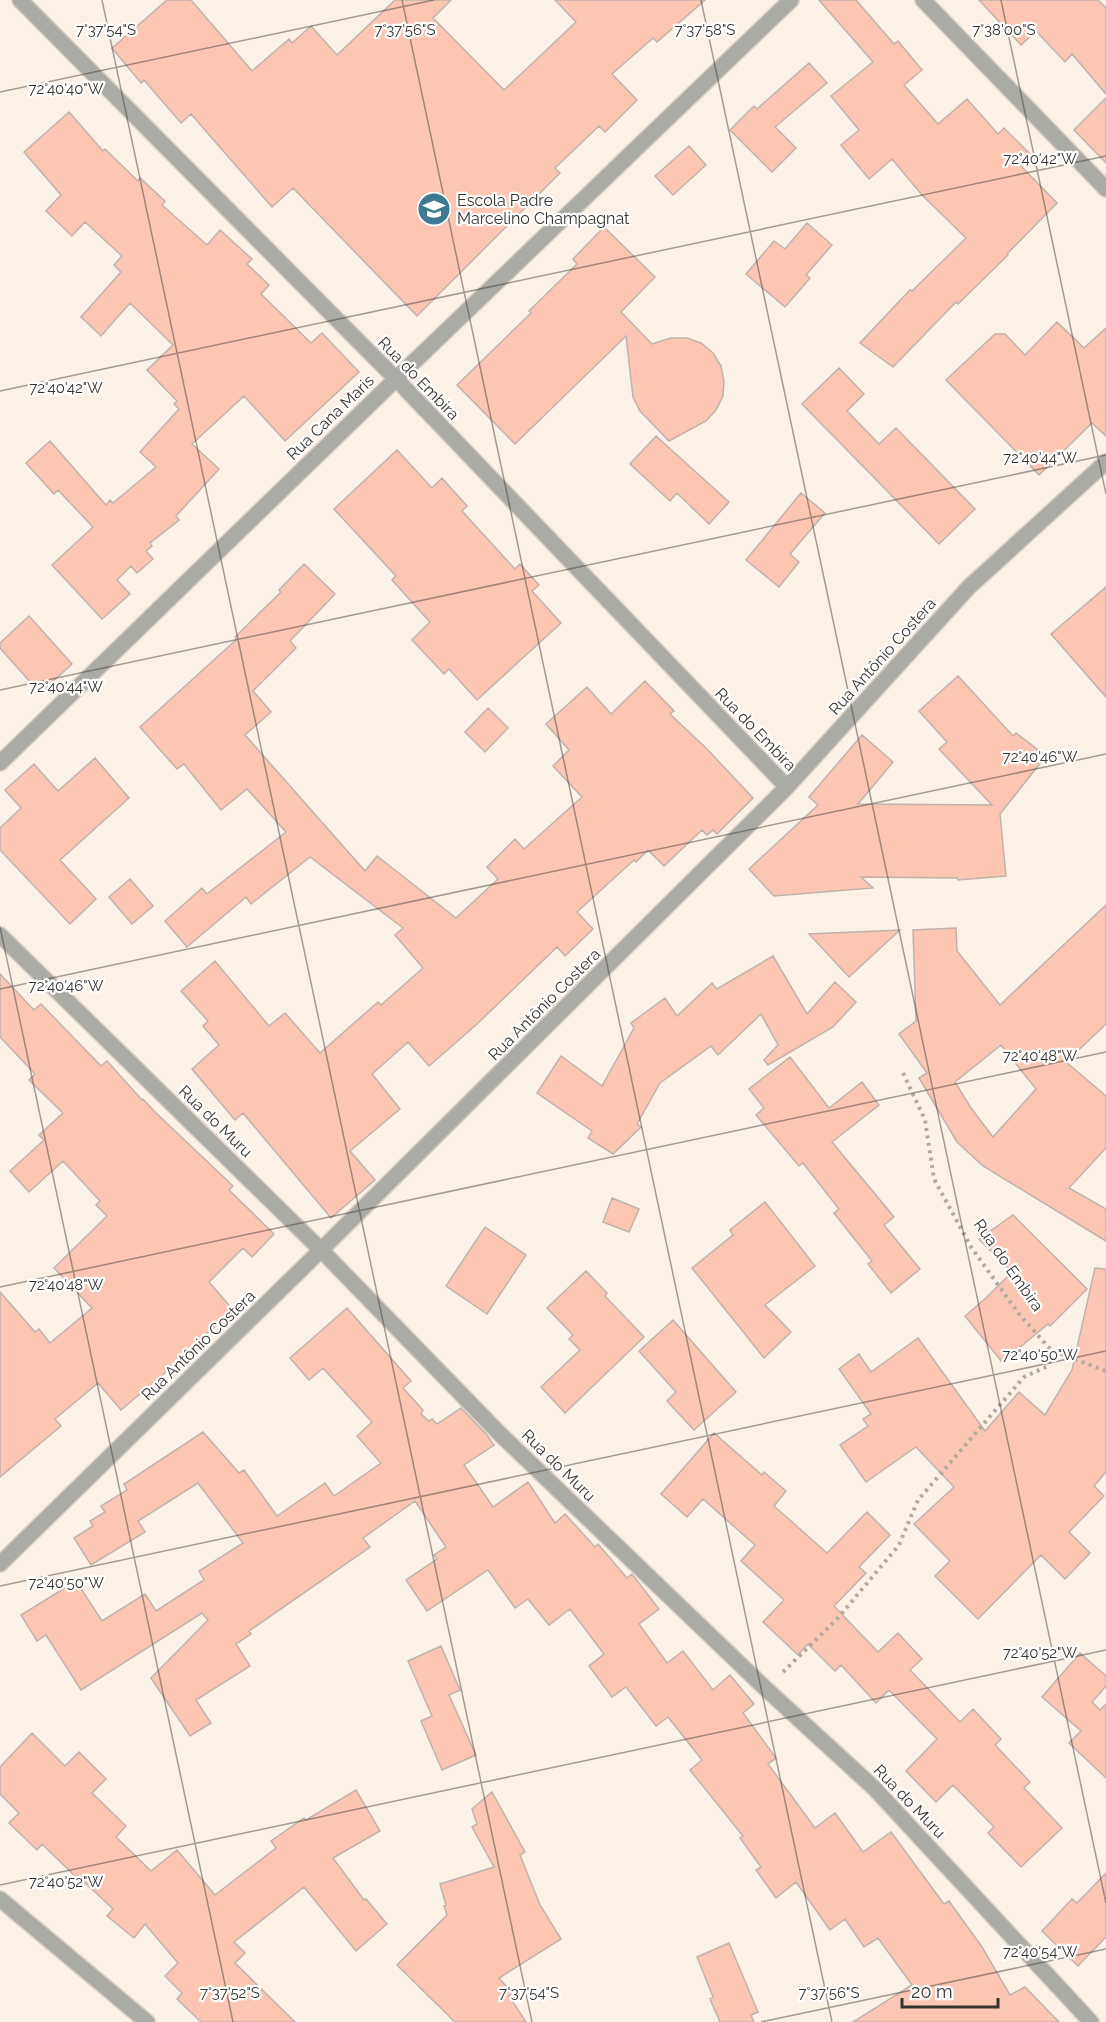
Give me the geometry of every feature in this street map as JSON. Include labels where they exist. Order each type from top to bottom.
[{"type":"street","name":"Rua do Embira","points":[[20,0],[396,379],[788,787]]},
{"type":"street","name":"Rua Cana Maris","points":[[0,763],[791,0]]},
{"type":"street","points":[[923,0],[1106,189]]},
{"type":"street","name":"Rua Antônio Costera","points":[[0,1564],[788,787],[969,587],[1106,462]]},
{"type":"street","name":"Rua do Muru","points":[[0,935],[321,1250],[501,1435],[766,1689],[874,1788],[1091,2022]]},
{"type":"street","points":[[0,1899],[147,2022]]},
{"type":"path","name":"Rua do Embira","points":[[903,1073],[925,1120],[934,1179],[971,1247],[1019,1314],[1051,1350],[1106,1371]]},
{"type":"path","points":[[766,1689],[838,1618],[899,1545],[918,1500],[1024,1377],[1048,1366],[1051,1350]]},
{"type":"building","points":[[167,0],[191,0],[252,71],[289,39],[292,43],[311,26],[337,55],[395,0],[451,0],[433,18],[504,90],[576,22],[555,0],[705,0],[657,42],[653,38],[612,74],[637,100],[605,132],[599,126],[555,168],[560,173],[417,316],[293,188],[272,207],[191,114],[181,123],[144,80],[141,83],[112,48]]},
{"type":"building","points":[[819,0],[856,0],[894,44],[898,41],[922,70],[904,85],[938,124],[967,99],[998,134],[1004,128],[1030,154],[1020,165],[1057,203],[1008,255],[958,304],[956,302],[893,367],[860,343],[910,290],[912,291],[966,238],[922,195],[892,159],[869,179],[841,145],[859,130],[831,96],[873,62]]},
{"type":"building","points":[[979,0],[1098,0],[1106,8],[1106,94],[1072,54],[1065,62],[1036,31],[1021,45]]},
{"type":"building","points":[[809,63],[827,83],[775,127],[796,148],[772,172],[730,130],[754,106],[757,109]]},
{"type":"building","points":[[1106,98],[1106,163],[1074,130]]},
{"type":"building","points":[[69,112],[103,151],[105,149],[138,181],[140,178],[165,201],[162,205],[207,245],[220,230],[252,259],[247,264],[269,285],[261,294],[311,343],[322,333],[359,372],[285,441],[244,396],[192,444],[219,469],[176,516],[179,520],[150,543],[152,546],[146,551],[153,559],[137,573],[131,566],[117,580],[130,594],[102,619],[52,565],[93,527],[58,490],[54,494],[26,463],[50,441],[106,505],[110,500],[113,503],[156,467],[140,452],[179,409],[174,404],[177,401],[147,370],[173,345],[130,303],[101,336],[81,317],[121,272],[114,265],[122,256],[85,222],[72,236],[46,211],[61,195],[24,152]]},
{"type":"building","points":[[689,146],[706,165],[673,195],[655,176]]},
{"type":"building","points":[[807,223],[832,245],[806,275],[810,278],[785,307],[746,274],[774,241],[785,249]]},
{"type":"building","points":[[604,227],[655,277],[621,312],[652,344],[671,338],[687,338],[701,343],[713,353],[721,366],[724,381],[723,396],[716,410],[706,421],[669,441],[640,411],[633,397],[626,336],[515,444],[457,385],[531,313],[529,311],[577,264],[573,259]]},
{"type":"building","points":[[1057,322],[1084,348],[1106,328],[1106,436],[1092,423],[1039,475],[946,380],[995,334],[1005,334],[1025,355]]},
{"type":"building","points":[[839,368],[864,394],[847,411],[879,444],[896,428],[975,509],[939,544],[802,404]]},
{"type":"building","points":[[656,436],[729,502],[709,524],[677,493],[670,501],[630,464]]},
{"type":"building","points":[[397,450],[432,488],[442,478],[467,506],[462,511],[515,569],[520,564],[539,585],[532,591],[561,623],[477,700],[449,669],[444,674],[412,640],[430,622],[392,580],[396,576],[334,509]]},
{"type":"building","points":[[801,493],[825,513],[790,554],[799,562],[779,587],[746,560]]},
{"type":"building","points":[[304,564],[335,594],[290,641],[296,648],[253,691],[271,712],[245,735],[365,871],[377,856],[456,918],[498,879],[487,867],[515,839],[524,849],[582,797],[553,766],[569,750],[546,724],[587,687],[611,714],[645,681],[674,711],[670,714],[753,798],[717,834],[713,830],[707,835],[702,830],[664,866],[648,850],[636,862],[634,860],[577,912],[593,929],[565,956],[557,947],[476,1025],[429,1066],[408,1042],[372,1074],[400,1109],[350,1151],[375,1180],[331,1218],[243,1113],[235,1120],[192,1069],[219,1045],[203,1026],[208,1021],[181,991],[215,961],[269,1026],[285,1013],[320,1053],[378,1002],[381,1005],[423,968],[395,935],[403,928],[310,857],[251,904],[246,897],[187,947],[165,921],[202,888],[207,894],[286,832],[247,789],[221,810],[184,764],[177,769],[140,727],[237,639],[235,637],[281,592],[279,590]]},
{"type":"building","points":[[1106,587],[1106,697],[1051,634]]},
{"type":"building","points":[[29,616],[72,664],[40,693],[0,648],[0,643]]},
{"type":"building","points":[[958,676],[1013,736],[1016,733],[1046,756],[1000,814],[1006,876],[958,880],[957,878],[861,877],[873,888],[774,896],[749,869],[818,805],[809,797],[862,735],[893,762],[858,804],[992,805],[939,749],[947,742],[919,711]]},
{"type":"building","points":[[488,708],[508,728],[485,752],[465,732]]},
{"type":"building","points":[[95,758],[129,798],[60,860],[96,899],[70,924],[0,850],[0,828],[21,808],[5,790],[34,764],[58,791]]},
{"type":"building","points":[[130,879],[153,906],[132,924],[109,897]]},
{"type":"building","points":[[1106,905],[1106,1024],[1066,1062],[1106,1096],[1106,1148],[1069,1188],[1106,1209],[1106,1241],[983,1166],[957,1142],[919,1078],[927,1073],[899,1034],[916,1021],[913,930],[956,928],[957,951],[1000,1005]],"holes":[[[1001,1045],[1036,1089],[993,1137],[955,1082]]]},
{"type":"building","points":[[900,930],[849,977],[809,934]]},
{"type":"building","points":[[773,956],[807,1014],[835,982],[856,1002],[833,1027],[768,1065],[764,1060],[778,1045],[761,1014],[718,1055],[711,1046],[660,1083],[637,1124],[641,1127],[613,1154],[588,1138],[592,1131],[537,1093],[561,1056],[602,1086],[634,1028],[631,1023],[665,998],[677,1016],[712,983],[717,989]]},
{"type":"building","points":[[0,974],[34,1010],[41,1004],[101,1066],[107,1061],[142,1100],[233,1186],[229,1190],[274,1234],[252,1257],[243,1248],[209,1282],[234,1311],[193,1345],[195,1347],[121,1410],[98,1383],[55,1419],[61,1426],[0,1477],[0,1292],[35,1332],[39,1329],[50,1343],[92,1308],[54,1268],[107,1216],[96,1205],[100,1201],[63,1161],[29,1192],[10,1171],[44,1140],[39,1135],[63,1113],[29,1080],[35,1074],[0,1037]]},
{"type":"building","points":[[790,1057],[829,1108],[862,1082],[879,1105],[832,1142],[894,1217],[884,1225],[920,1269],[891,1293],[868,1264],[872,1261],[834,1213],[839,1209],[803,1163],[799,1166],[756,1115],[764,1108],[749,1089]]},
{"type":"building","points":[[612,1198],[639,1209],[629,1232],[603,1222]]},
{"type":"building","points":[[765,1202],[815,1266],[765,1305],[791,1332],[764,1358],[692,1268],[733,1235],[730,1230]]},
{"type":"building","points":[[1013,1215],[1087,1289],[1050,1326],[1048,1324],[1002,1362],[965,1316],[1012,1272],[979,1239]]},
{"type":"building","points":[[485,1227],[526,1255],[487,1314],[446,1286]]},
{"type":"building","points":[[1095,1268],[1106,1269],[1106,1472],[1094,1486],[1104,1496],[1069,1532],[1090,1553],[1065,1579],[1041,1555],[978,1619],[935,1576],[950,1561],[914,1524],[954,1487],[916,1447],[866,1482],[840,1445],[868,1426],[863,1419],[871,1414],[839,1369],[859,1354],[871,1372],[918,1338],[985,1431],[1019,1392],[1045,1415],[1072,1370]]},
{"type":"building","points":[[586,1271],[607,1293],[605,1296],[644,1337],[565,1413],[541,1387],[580,1350],[569,1339],[573,1335],[547,1308]]},
{"type":"building","points":[[347,1308],[411,1381],[403,1388],[423,1410],[421,1414],[437,1424],[461,1408],[486,1434],[494,1445],[464,1465],[493,1507],[528,1482],[555,1523],[565,1514],[595,1547],[598,1544],[627,1578],[632,1574],[659,1609],[639,1624],[667,1663],[683,1651],[713,1690],[730,1675],[754,1704],[743,1713],[776,1758],[768,1764],[815,1828],[835,1813],[863,1852],[891,1832],[944,1904],[949,1901],[982,1947],[1010,1995],[1025,1987],[1059,2022],[853,2022],[912,1985],[878,1938],[864,1947],[845,1919],[830,1930],[796,1882],[776,1898],[756,1870],[761,1867],[740,1838],[743,1836],[690,1770],[702,1760],[668,1717],[656,1726],[626,1687],[612,1697],[589,1666],[604,1654],[570,1609],[549,1625],[528,1599],[515,1608],[488,1570],[427,1611],[406,1580],[437,1559],[434,1555],[446,1547],[415,1501],[363,1538],[370,1547],[249,1631],[251,1634],[236,1644],[250,1666],[196,1700],[211,1723],[190,1736],[151,1678],[208,1620],[202,1613],[81,1690],[46,1635],[37,1641],[21,1615],[76,1581],[102,1621],[145,1594],[156,1611],[204,1580],[199,1571],[243,1543],[198,1483],[138,1521],[145,1532],[91,1565],[74,1538],[93,1526],[90,1521],[105,1512],[101,1506],[127,1490],[124,1484],[203,1432],[239,1473],[244,1470],[277,1516],[325,1483],[334,1496],[381,1463],[357,1436],[372,1422],[323,1368],[309,1380],[290,1358]]},
{"type":"building","points":[[673,1320],[736,1392],[694,1430],[667,1401],[676,1392],[639,1351]]},
{"type":"building","points":[[714,1433],[762,1475],[764,1472],[786,1491],[774,1506],[827,1553],[867,1512],[890,1535],[859,1567],[866,1573],[834,1606],[878,1652],[898,1633],[922,1659],[910,1670],[960,1722],[973,1709],[1001,1739],[995,1745],[1030,1782],[1024,1788],[1062,1828],[1021,1867],[988,1833],[994,1827],[953,1785],[936,1802],[906,1771],[937,1739],[889,1690],[876,1703],[841,1665],[835,1671],[808,1644],[798,1655],[763,1622],[784,1600],[741,1561],[755,1545],[703,1499],[687,1517],[661,1494]]},
{"type":"building","points":[[441,1646],[460,1690],[449,1695],[476,1755],[442,1770],[421,1721],[432,1716],[408,1661]]},
{"type":"building","points":[[1080,1653],[1106,1676],[1106,1686],[1092,1702],[1100,1710],[1106,1704],[1106,1778],[1069,1743],[1081,1731],[1042,1697]]},
{"type":"building","points":[[32,1733],[65,1766],[79,1752],[106,1779],[92,1793],[126,1826],[116,1837],[151,1871],[177,1850],[215,1895],[276,1848],[271,1841],[304,1818],[306,1820],[356,1790],[380,1831],[333,1858],[364,1900],[366,1899],[387,1924],[356,1951],[304,1887],[234,1942],[245,1953],[235,1963],[295,2022],[201,2022],[177,1999],[182,1993],[165,1976],[178,1963],[145,1924],[134,1938],[107,1916],[113,1909],[78,1876],[76,1877],[42,1844],[37,1850],[9,1823],[19,1813],[0,1794],[0,1767]]},
{"type":"building","points":[[492,1792],[525,1852],[520,1855],[540,1905],[561,1939],[499,1978],[512,1993],[509,1996],[526,2022],[455,2022],[397,1965],[447,1915],[440,1884],[494,1867],[472,1827],[477,1824],[472,1809]]},
{"type":"building","points":[[1106,1873],[1106,1937],[1078,1966],[1042,1931],[1072,1899],[1077,1903]]},
{"type":"building","points":[[729,1943],[758,2012],[751,2015],[754,2022],[720,2022],[710,1999],[713,1997],[697,1957]]},
{"type":"place","name":"Escola Padre Marcelino Champagnat","points":[[434,209]]}]
